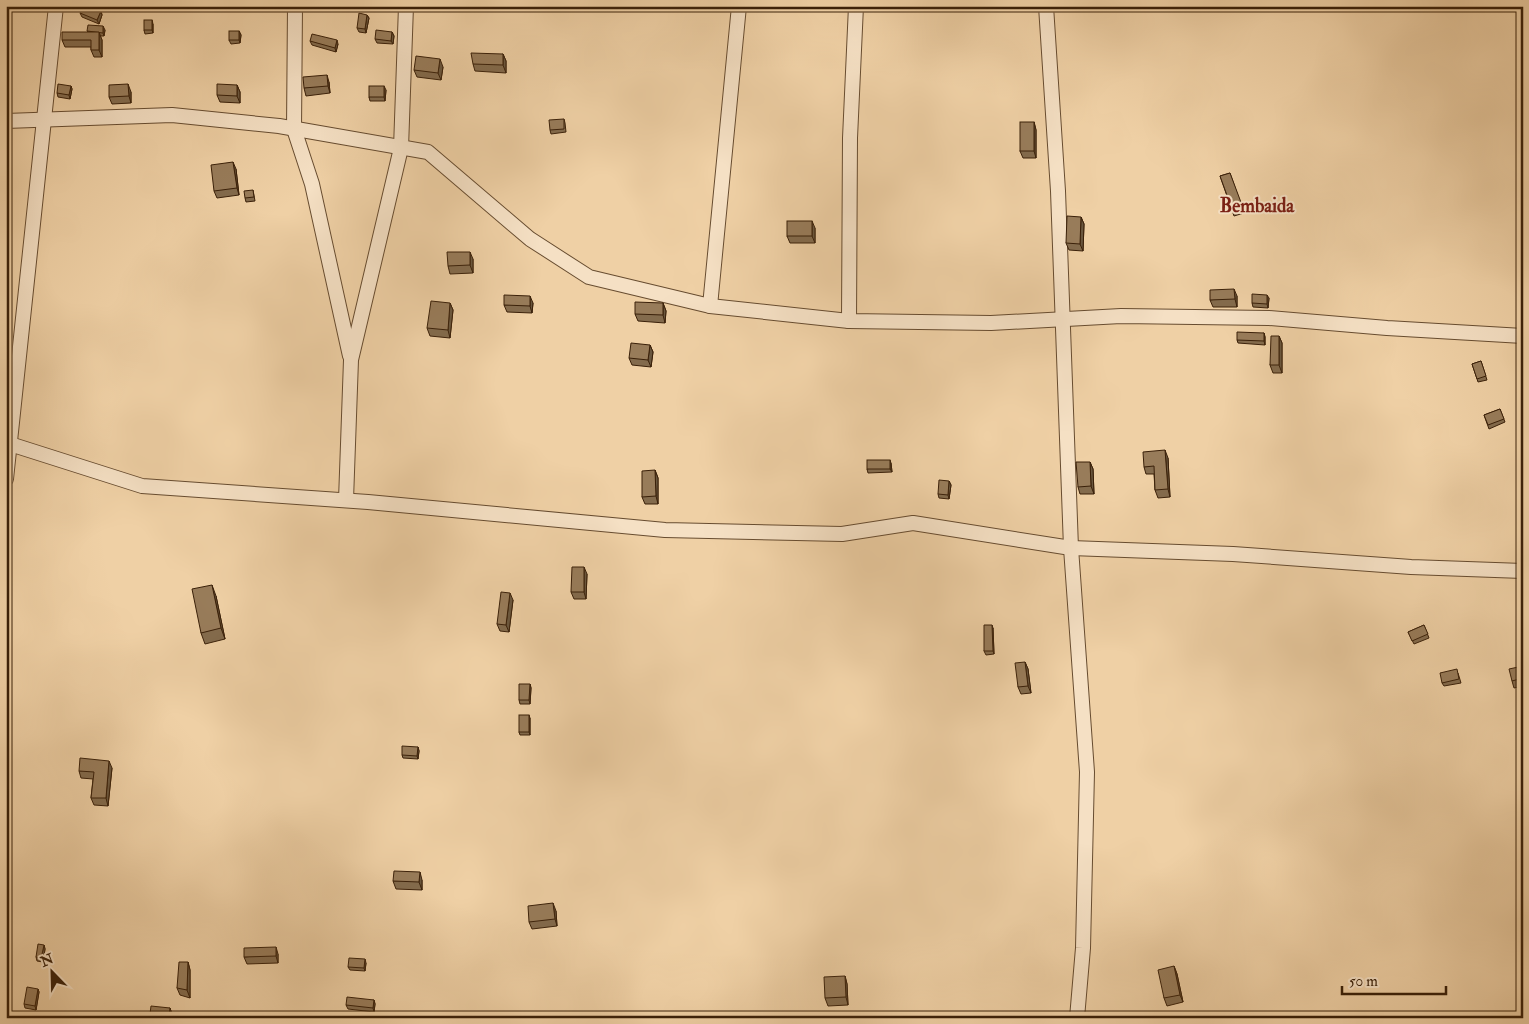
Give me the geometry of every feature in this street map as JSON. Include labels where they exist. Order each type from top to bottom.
[{"type":"street","points":[[6,479],[56,6]]},
{"type":"street","points":[[295,6],[294,129],[312,184],[351,360]]},
{"type":"street","points":[[346,500],[351,360],[401,148],[406,6]]},
{"type":"street","points":[[710,306],[738,6]]},
{"type":"street","points":[[850,321],[850,138],[856,6]]},
{"type":"street","points":[[1046,6],[1058,191],[1071,548],[1087,772],[1083,948],[1077,1018]]},
{"type":"street","points":[[6,121],[172,115],[294,129],[428,152],[530,239],[590,278],[710,306],[850,321],[991,323],[1121,316],[1269,318],[1387,328],[1523,336]]},
{"type":"street","points":[[10,444],[142,486],[346,500],[665,530],[842,534],[913,523],[1071,548],[1233,554],[1411,567],[1523,571]]},
{"type":"building","points":[[83,6],[89,6],[101,11],[97,20],[80,13]]},
{"type":"building","points":[[359,13],[367,15],[365,29],[357,28]]},
{"type":"building","points":[[144,20],[152,20],[152,30],[144,30]]},
{"type":"building","points":[[88,25],[103,26],[103,33],[87,31]]},
{"type":"building","points":[[376,30],[392,32],[391,41],[375,39]]},
{"type":"building","points":[[229,31],[239,31],[239,40],[229,40]]},
{"type":"building","points":[[62,32],[99,32],[99,50],[91,50],[91,40],[62,40]]},
{"type":"building","points":[[312,34],[337,40],[335,48],[310,41]]},
{"type":"building","points":[[471,53],[503,54],[503,65],[473,64]]},
{"type":"building","points":[[416,56],[440,59],[438,73],[414,70]]},
{"type":"building","points":[[327,75],[328,86],[304,88],[303,77]]},
{"type":"building","points":[[58,84],[71,86],[69,95],[57,93]]},
{"type":"building","points":[[128,84],[129,96],[109,97],[109,85]]},
{"type":"building","points":[[217,84],[237,85],[237,96],[217,95]]},
{"type":"building","points":[[369,86],[384,86],[384,97],[369,97]]},
{"type":"building","points":[[564,119],[564,129],[550,130],[549,120]]},
{"type":"building","points":[[1020,122],[1034,122],[1034,151],[1020,151]]},
{"type":"building","points":[[233,162],[237,188],[214,191],[211,165]]},
{"type":"building","points":[[1230,173],[1242,205],[1232,209],[1220,176]]},
{"type":"building","points":[[253,190],[254,197],[245,198],[244,191]]},
{"type":"building","points":[[1067,216],[1081,217],[1080,244],[1066,243]]},
{"type":"building","points":[[787,221],[812,221],[812,236],[787,236]]},
{"type":"building","points":[[447,252],[470,252],[470,265],[448,266]]},
{"type":"building","points":[[1234,289],[1235,299],[1210,300],[1210,290]]},
{"type":"building","points":[[1252,294],[1267,295],[1267,304],[1252,303]]},
{"type":"building","points":[[504,295],[530,296],[530,306],[504,305]]},
{"type":"building","points":[[431,301],[450,303],[448,330],[427,328]]},
{"type":"building","points":[[635,302],[663,303],[663,315],[635,314]]},
{"type":"building","points":[[1237,332],[1264,333],[1264,341],[1237,340]]},
{"type":"building","points":[[1271,336],[1279,336],[1279,365],[1270,365]]},
{"type":"building","points":[[631,343],[650,345],[648,360],[629,358]]},
{"type":"building","points":[[1481,361],[1486,376],[1477,379],[1472,364]]},
{"type":"building","points":[[1500,409],[1504,419],[1488,425],[1484,415]]},
{"type":"building","points":[[1165,450],[1168,489],[1155,490],[1154,466],[1144,467],[1143,452]]},
{"type":"building","points":[[867,460],[890,460],[890,469],[867,469]]},
{"type":"building","points":[[1076,462],[1090,462],[1091,486],[1078,487]]},
{"type":"building","points":[[655,470],[656,496],[642,497],[642,471]]},
{"type":"building","points":[[939,480],[949,481],[948,495],[938,494]]},
{"type":"building","points":[[572,567],[584,567],[584,592],[571,592]]},
{"type":"building","points":[[212,585],[221,628],[201,633],[192,589]]},
{"type":"building","points":[[501,592],[510,593],[506,625],[497,624]]},
{"type":"building","points":[[984,625],[992,625],[993,651],[984,651]]},
{"type":"building","points":[[1424,625],[1428,634],[1412,641],[1408,632]]},
{"type":"building","points":[[1025,662],[1028,686],[1018,687],[1015,663]]},
{"type":"building","points":[[1523,666],[1523,678],[1512,681],[1509,669]]},
{"type":"building","points":[[1457,669],[1459,679],[1442,683],[1440,673]]},
{"type":"building","points":[[519,684],[530,684],[529,700],[519,700]]},
{"type":"building","points":[[519,715],[529,715],[529,732],[519,732]]},
{"type":"building","points":[[402,746],[418,747],[417,756],[402,755]]},
{"type":"building","points":[[80,758],[109,761],[106,798],[91,798],[94,772],[79,771]]},
{"type":"building","points":[[394,871],[420,872],[419,882],[393,881]]},
{"type":"building","points":[[553,903],[555,919],[529,922],[528,906]]},
{"type":"building","points":[[38,944],[44,945],[41,959],[36,957]]},
{"type":"building","points":[[276,947],[276,956],[244,957],[244,948]]},
{"type":"building","points":[[349,958],[365,959],[364,968],[348,967]]},
{"type":"building","points":[[179,962],[188,962],[187,990],[177,988]]},
{"type":"building","points":[[1174,966],[1180,995],[1164,998],[1158,970]]},
{"type":"building","points":[[845,976],[846,997],[825,998],[824,977]]},
{"type":"building","points":[[27,987],[38,989],[35,1006],[24,1004]]},
{"type":"building","points":[[347,997],[374,1000],[373,1008],[346,1005]]},
{"type":"building","points":[[151,1006],[170,1008],[169,1016],[150,1014]]},
{"type":"district","name":"Bembaida","points":[[1257,206]]}]
